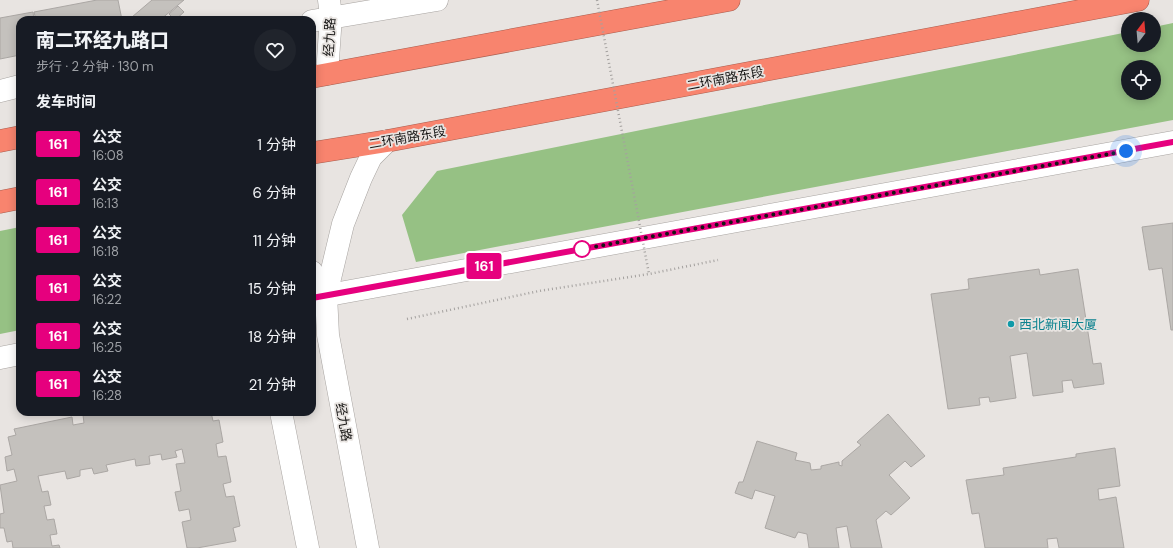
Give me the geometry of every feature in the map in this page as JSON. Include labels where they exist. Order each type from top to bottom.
[{"type":"highway","points":[[319,76],[729,0]]},
{"type":"highway","name":"二环南路东段","points":[[316,151],[387,141],[1138,0]]},
{"type":"highway","points":[[0,141],[16,138]]},
{"type":"highway","points":[[0,202],[16,199]]},
{"type":"main road","points":[[324,12],[437,0]]},
{"type":"main road","name":"经九路","points":[[319,76],[324,12]]},
{"type":"main road","points":[[0,91],[16,87]]},
{"type":"main road","points":[[319,297],[343,224],[361,178],[371,157],[387,141]]},
{"type":"main road","points":[[319,297],[1173,142]]},
{"type":"main road","points":[[316,286],[319,297]]},
{"type":"main road","name":"经九路","points":[[319,297],[328,335],[368,548]]},
{"type":"main road","points":[[0,358],[16,355]]},
{"type":"main road","points":[[282,416],[308,548]]},
{"type":"path","points":[[597,0],[649,274]]},
{"type":"path","points":[[407,319],[539,291],[649,274],[718,260]]},
{"type":"green space","points":[[1173,23],[1173,120],[416,262],[402,215],[437,171],[1121,33],[1121,52],[1161,52],[1161,26]]},
{"type":"green space","points":[[16,228],[16,331],[0,334],[0,231]]},
{"type":"building","points":[[97,0],[118,0],[121,16],[35,16],[34,12]]},
{"type":"building","points":[[152,0],[184,0],[165,16],[133,16]]},
{"type":"building","points":[[178,6],[184,12],[180,16],[171,16],[169,14]]},
{"type":"building","points":[[33,12],[34,16],[16,16],[16,56],[0,59],[0,18]]},
{"type":"building","points":[[1173,223],[1173,330],[1171,330],[1162,268],[1149,270],[1142,227]]},
{"type":"building","name":"西北新闻大厦","points":[[1039,269],[1040,275],[1078,269],[1093,364],[1101,363],[1104,384],[1074,388],[1072,380],[1062,381],[1063,392],[1033,396],[1027,353],[1010,356],[1016,398],[990,402],[989,397],[979,398],[980,405],[948,409],[931,294],[969,289],[968,279]]},
{"type":"building","points":[[888,414],[925,456],[911,467],[905,461],[889,475],[910,498],[891,515],[886,511],[876,520],[882,548],[851,548],[847,526],[836,528],[839,548],[809,548],[807,534],[798,532],[795,538],[765,528],[775,496],[755,490],[752,499],[735,493],[739,482],[743,482],[757,441],[797,453],[795,460],[810,463],[811,470],[821,469],[821,466],[839,462],[839,465],[842,466],[842,461],[861,445],[857,442]]},
{"type":"building","points":[[83,416],[212,416],[213,421],[219,420],[223,442],[216,444],[218,457],[226,456],[231,482],[223,484],[226,497],[234,496],[240,526],[233,528],[236,541],[197,548],[187,548],[182,522],[191,520],[189,509],[179,511],[175,492],[181,491],[176,464],[185,463],[182,449],[175,451],[177,457],[162,460],[161,454],[149,456],[150,464],[136,466],[135,459],[106,465],[108,471],[94,474],[92,468],[80,470],[80,476],[67,479],[65,471],[38,476],[42,492],[48,491],[51,505],[44,506],[47,520],[54,519],[57,534],[50,535],[52,546],[59,545],[60,548],[13,548],[12,541],[7,542],[4,528],[0,528],[0,514],[4,513],[0,485],[17,481],[14,469],[7,471],[5,457],[12,455],[8,437],[16,435],[14,429],[72,417],[73,425],[84,423]]},
{"type":"building","points":[[1115,448],[1120,486],[1098,489],[1099,500],[1116,497],[1124,548],[1059,548],[1057,538],[1047,539],[1048,548],[985,548],[979,513],[972,514],[966,480],[1004,475],[1003,468],[1076,457],[1076,454]]},
{"type":"bus line","name":"161","points":[[316,297],[1173,142]]},
{"type":"place","name":"西北新闻大厦","points":[[1011,324]]},
{"type":"route","points":[[582,249],[1126,151]]}]
